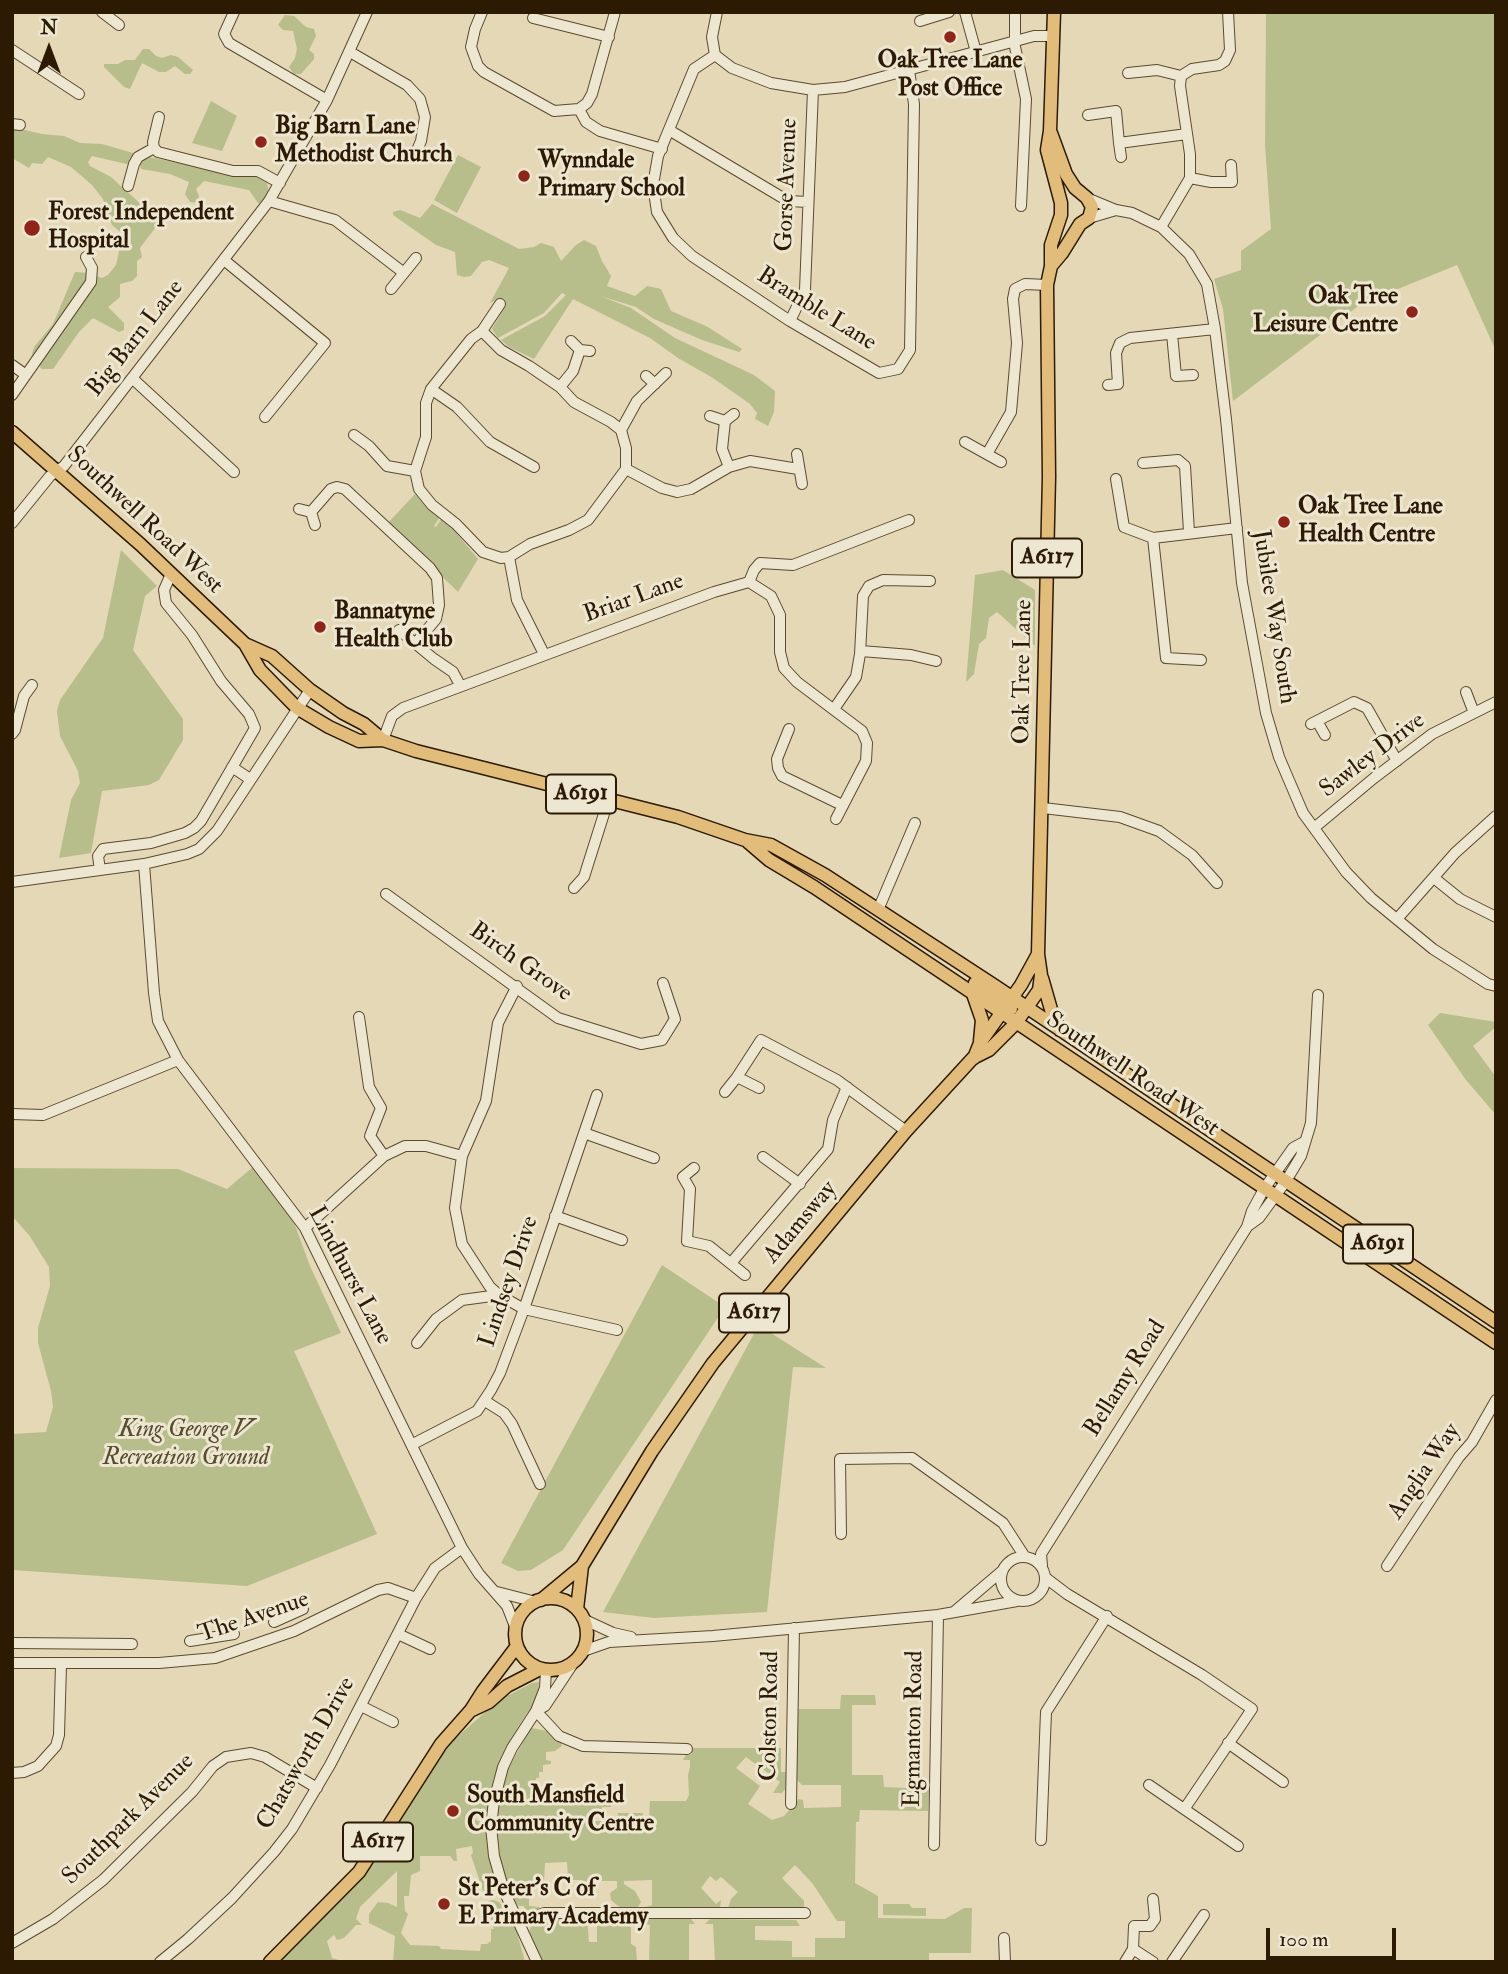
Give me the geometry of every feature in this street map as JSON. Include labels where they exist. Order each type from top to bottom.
[{"type":"main road","points":[[1050,131],[1066,174],[1092,208],[1085,221],[1067,222],[1061,209],[1047,149],[1054,12]]},
{"type":"main road","points":[[1061,209],[1072,194],[1085,196]]},
{"type":"main road","name":"Oak Tree Lane","points":[[1022,1016],[1039,990],[1041,975],[1038,954],[1049,477],[1047,285],[1051,245],[1061,209]]},
{"type":"main road","name":"Oak Tree Lane","points":[[1051,266],[1085,221]]},
{"type":"main road","name":"Southwell Road West","points":[[12,432],[58,470],[245,644],[260,670],[297,708],[359,741],[383,740],[416,751],[678,817],[745,840],[771,845],[825,875],[942,952],[1007,1006]]},
{"type":"main road","name":"Southwell Road West","points":[[245,644],[272,656],[310,690],[364,724],[383,740]]},
{"type":"main road","name":"Southwell Road West","points":[[745,840],[769,860],[814,887],[973,994],[1007,1006]]},
{"type":"main road","name":"Oak Tree Lane","points":[[1007,1006],[1038,954]]},
{"type":"main road","points":[[1041,975],[1060,1031]]},
{"type":"main road","points":[[973,994],[982,1020],[980,1043]]},
{"type":"main road","points":[[1007,1006],[1015,1016],[1022,1016]]},
{"type":"main road","name":"Adamsway","points":[[974,1058],[980,1043],[1007,1006]]},
{"type":"main road","name":"Southwell Road West","points":[[1022,1016],[1060,1031],[1496,1322]]},
{"type":"main road","name":"Southwell Road West","points":[[1022,1016],[1098,1077],[1496,1343]]},
{"type":"main road","name":"Adamsway","points":[[538,1601],[582,1566],[652,1451],[713,1363],[906,1131],[974,1058],[989,1050],[1022,1016]]},
{"type":"main road","name":"Adamsway","points":[[577,1609],[582,1566]]},
{"type":"main road","points":[[538,1601],[560,1599],[577,1609],[585,1620],[587,1641],[572,1665]]},
{"type":"main road","name":"A6117","points":[[516,1629],[520,1616],[538,1601]]},
{"type":"main road","points":[[516,1629],[517,1646],[522,1656],[543,1669]]},
{"type":"main road","name":"A6117","points":[[270,1962],[359,1872],[441,1744],[471,1710],[482,1691],[517,1646]]},
{"type":"main road","name":"A6117","points":[[471,1710],[489,1702],[507,1686],[543,1669],[558,1670],[572,1665]]},
{"type":"street","points":[[102,12],[119,25]]},
{"type":"street","points":[[234,12],[224,34],[229,43],[327,100]]},
{"type":"street","name":"Big Barn Lane","points":[[12,523],[132,378],[268,201],[327,100],[367,12]]},
{"type":"street","points":[[482,12],[471,47],[478,66],[484,72],[554,111],[579,109],[587,103],[592,94],[615,12]]},
{"type":"street","points":[[717,12],[712,37],[715,55],[732,68],[771,83],[813,90],[845,87],[1038,36],[1053,36]]},
{"type":"street","points":[[920,21],[949,12]]},
{"type":"street","points":[[965,12],[976,52]]},
{"type":"street","points":[[1015,12],[1014,42],[1026,99],[1021,206]]},
{"type":"street","points":[[1128,74],[1157,70],[1181,76],[1192,69],[1219,65],[1225,61],[1230,50],[1228,12]]},
{"type":"street","points":[[533,18],[609,37]]},
{"type":"street","points":[[12,50],[66,91],[79,94]]},
{"type":"street","points":[[350,52],[407,85],[420,99],[425,117],[421,141],[415,155]]},
{"type":"street","name":"Bramble Lane","points":[[715,55],[694,69],[669,130],[653,185],[657,212],[673,238],[692,256],[790,321],[879,373],[898,369],[910,350],[914,104],[909,70]]},
{"type":"street","points":[[1161,227],[1190,177],[1181,76]]},
{"type":"street","name":"Gorse Avenue","points":[[790,321],[805,290],[813,90]]},
{"type":"street","points":[[579,109],[586,122],[595,129],[662,149]]},
{"type":"street","points":[[1088,115],[1116,111],[1121,157]]},
{"type":"street","points":[[154,148],[159,117]]},
{"type":"street","points":[[669,130],[788,201],[808,202]]},
{"type":"street","points":[[1119,142],[1187,134]]},
{"type":"street","points":[[154,148],[158,152],[233,171],[258,171],[280,183]]},
{"type":"street","points":[[128,186],[138,157],[154,148]]},
{"type":"street","points":[[1190,177],[1212,182],[1232,182],[1231,165]]},
{"type":"street","name":"Jubilee Way South","points":[[1085,196],[1161,227],[1183,246],[1207,284],[1215,330],[1242,583],[1266,713],[1279,757],[1303,813],[1353,880],[1433,949],[1488,984],[1496,986]]},
{"type":"street","points":[[268,201],[335,220],[404,273]]},
{"type":"street","points":[[1085,221],[1116,210]]},
{"type":"street","points":[[12,395],[91,282],[92,268],[86,257]]},
{"type":"street","points":[[391,289],[416,258]]},
{"type":"street","points":[[224,260],[326,343],[265,417]]},
{"type":"street","points":[[987,454],[1011,412],[1017,343],[1013,299],[1015,289],[1025,284],[1047,285]]},
{"type":"street","points":[[482,331],[501,350],[560,387],[574,402],[621,430],[626,448],[626,469],[588,520],[530,544],[509,557],[492,556],[477,547],[457,524],[424,496],[419,489],[415,471],[426,438],[426,404],[431,389],[471,339],[482,331],[500,304]]},
{"type":"street","points":[[1108,385],[1118,384],[1116,353],[1120,343],[1130,338],[1215,330]]},
{"type":"street","points":[[1172,334],[1176,376],[1193,375]]},
{"type":"street","points":[[560,387],[585,351],[571,341]]},
{"type":"street","points":[[12,365],[26,375]]},
{"type":"street","points":[[621,430],[637,401],[666,373]]},
{"type":"street","points":[[646,376],[654,384]]},
{"type":"street","points":[[132,378],[234,472]]},
{"type":"street","points":[[431,389],[457,407],[490,442],[534,467]]},
{"type":"street","points":[[729,467],[722,449],[725,421],[734,414]]},
{"type":"street","points":[[710,416],[725,421]]},
{"type":"street","points":[[354,435],[369,446],[387,466],[415,471]]},
{"type":"street","points":[[965,442],[1001,462]]},
{"type":"street","points":[[797,454],[802,484]]},
{"type":"street","points":[[1143,463],[1178,460],[1185,466],[1189,533]]},
{"type":"street","points":[[626,469],[662,488],[677,492],[691,489],[729,467],[750,461],[798,469]]},
{"type":"street","points":[[1116,479],[1124,527],[1153,538],[1237,528]]},
{"type":"street","points":[[311,512],[331,489],[345,489],[430,568],[437,578],[439,605],[436,619],[416,643]]},
{"type":"street","points":[[299,509],[311,512]]},
{"type":"street","points":[[311,512],[315,525]]},
{"type":"street","name":"Briar Lane","points":[[383,740],[388,722],[398,711],[460,685],[714,592],[749,582],[760,564],[793,565],[909,520]]},
{"type":"street","points":[[1153,538],[1166,658],[1201,660]]},
{"type":"street","points":[[509,557],[517,600],[544,654]]},
{"type":"street","points":[[100,870],[99,856],[103,849],[151,843],[194,828],[201,821],[255,729],[253,720],[221,681],[192,635],[166,603],[164,590],[171,574]]},
{"type":"street","points":[[834,709],[856,677],[863,596],[869,586],[883,580],[924,578]]},
{"type":"street","points":[[749,582],[771,596],[780,615],[780,652],[784,668],[797,682],[862,731],[867,743],[866,761],[835,819]]},
{"type":"street","points":[[399,630],[453,672],[460,685]]},
{"type":"street","points":[[860,651],[911,654],[936,661]]},
{"type":"street","points":[[12,734],[24,696],[32,685]]},
{"type":"street","points":[[12,882],[144,864],[187,855],[199,849],[216,831],[310,690]]},
{"type":"street","points":[[1466,692],[1474,713]]},
{"type":"street","points":[[1325,735],[1314,722],[1354,702],[1367,708],[1397,761]]},
{"type":"street","name":"Sawley Drive","points":[[1314,828],[1432,734],[1496,702]]},
{"type":"street","points":[[783,734],[777,759],[782,776],[842,805]]},
{"type":"street","points":[[232,767],[250,779]]},
{"type":"street","points":[[574,888],[584,877],[608,800]]},
{"type":"street","points":[[1043,808],[1096,813],[1138,822],[1168,836],[1192,855],[1217,883]]},
{"type":"street","points":[[1397,919],[1477,831],[1496,816]]},
{"type":"street","points":[[878,909],[915,824]]},
{"type":"street","name":"Lindhurst Lane","points":[[144,864],[153,993],[158,1021],[178,1060],[305,1228],[462,1548],[480,1574],[497,1591],[507,1606],[516,1629]]},
{"type":"street","points":[[1434,878],[1460,899],[1496,918]]},
{"type":"street","name":"Birch Grove","points":[[386,894],[558,1018],[641,1044],[662,1040],[675,1019],[663,983]]},
{"type":"street","points":[[517,986],[498,1023],[486,1101],[462,1156],[455,1208],[462,1244],[490,1287],[524,1309],[617,1330]]},
{"type":"street","points":[[1280,1177],[1301,1156],[1311,1123],[1318,995]]},
{"type":"street","points":[[359,1017],[369,1087],[381,1108],[370,1136],[384,1156]]},
{"type":"street","points":[[726,1092],[761,1040],[847,1087],[906,1131]]},
{"type":"street","points":[[12,1114],[43,1115],[178,1060]]},
{"type":"street","points":[[737,1077],[759,1088]]},
{"type":"street","points":[[731,1263],[828,1149],[833,1120],[847,1087]]},
{"type":"street","name":"Lindsey Drive","points":[[413,1444],[477,1411],[500,1373],[597,1095]]},
{"type":"street","points":[[584,1133],[654,1158]]},
{"type":"street","points":[[305,1228],[384,1156],[405,1146],[426,1146],[462,1156]]},
{"type":"street","points":[[763,1157],[800,1184]]},
{"type":"street","points":[[694,1168],[683,1177],[690,1189],[687,1241],[709,1246],[745,1275]]},
{"type":"street","name":"Bellamy Road","points":[[1041,1554],[1247,1227],[1264,1189],[1280,1177]]},
{"type":"street","name":"Bellamy Road","points":[[1247,1227],[1259,1219],[1276,1196],[1280,1177]]},
{"type":"street","points":[[555,1216],[622,1240]]},
{"type":"street","points":[[417,1343],[436,1319],[462,1300],[499,1295]]},
{"type":"street","name":"Anglia Way","points":[[1387,1566],[1459,1457],[1472,1442],[1496,1400]]},
{"type":"street","points":[[485,1401],[504,1413],[512,1424],[540,1484]]},
{"type":"street","points":[[841,1534],[840,1459],[912,1458],[1003,1523],[1012,1534],[1014,1543],[1027,1557],[1042,1566]]},
{"type":"street","points":[[1014,1543],[1001,1580],[1003,1589],[1017,1601]]},
{"type":"street","name":"Chatsworth Drive","points":[[160,1962],[188,1940],[232,1898],[292,1829],[317,1788],[416,1598],[435,1568],[462,1548]]},
{"type":"street","points":[[955,1612],[1005,1567],[1041,1554],[1046,1578],[1067,1594],[1202,1675],[1252,1709],[1185,1808]]},
{"type":"street","points":[[1041,1594],[1046,1578]]},
{"type":"street","name":"The Avenue","points":[[12,1663],[159,1663],[215,1658],[294,1631],[378,1590],[388,1588],[416,1598]]},
{"type":"street","points":[[497,1591],[538,1601]]},
{"type":"street","points":[[583,1651],[609,1642],[938,1615],[1026,1601],[1041,1594],[1067,1594]]},
{"type":"street","points":[[274,1622],[303,1609]]},
{"type":"street","name":"Egmanton Road","points":[[933,1845],[938,1615]]},
{"type":"street","points":[[288,1616],[294,1631]]},
{"type":"street","points":[[1041,1840],[1046,1713],[1107,1616]]},
{"type":"street","points":[[585,1620],[613,1633],[645,1640]]},
{"type":"street","name":"Colston Road","points":[[791,1804],[794,1628]]},
{"type":"street","points":[[190,1641],[234,1634]]},
{"type":"street","points":[[398,1634],[430,1649]]},
{"type":"street","points":[[212,1639],[215,1658]]},
{"type":"street","points":[[12,1643],[132,1644]]},
{"type":"street","points":[[113,1644],[113,1664]]},
{"type":"street","points":[[12,1773],[24,1772],[38,1766],[56,1746],[59,1735],[61,1665]]},
{"type":"street","points":[[536,1712],[545,1706],[572,1665]]},
{"type":"street","points":[[537,1962],[504,1891],[494,1856],[492,1818],[503,1767],[536,1712],[545,1688],[543,1669]]},
{"type":"street","points":[[361,1706],[393,1721]]},
{"type":"street","points":[[536,1712],[559,1736],[583,1746],[687,1749]]},
{"type":"street","points":[[1228,1744],[1283,1782]]},
{"type":"street","name":"Southpark Avenue","points":[[12,1943],[53,1919],[103,1880],[214,1766],[226,1757],[251,1753],[265,1757],[317,1788]]},
{"type":"street","points":[[1149,1784],[1238,1846]]},
{"type":"street","points":[[1125,1962],[1133,1949],[1134,1926],[1150,1926],[1155,1919],[1153,1899]]},
{"type":"street","points":[[519,1923],[544,1913],[805,1913]]},
{"type":"street","points":[[1172,1962],[1204,1915]]},
{"type":"street","points":[[1004,1938],[1005,1962]]},
{"type":"street","points":[[1133,1949],[1153,1962]]},
{"type":"green space","points":[[1266,12],[1496,12],[1496,351],[1457,265],[1361,304],[1233,401],[1223,309],[1214,279],[1241,270],[1241,251],[1271,229],[1265,145]]},
{"type":"green space","points":[[285,15],[294,16],[306,27],[314,29],[316,36],[309,50],[314,54],[314,59],[301,74],[294,74],[289,67],[297,49],[293,31],[283,30],[278,25]]},
{"type":"green space","points":[[143,49],[149,49],[162,58],[171,55],[178,57],[193,70],[190,74],[185,74],[175,66],[166,72],[159,72],[142,63],[130,89],[124,87],[104,67],[104,64],[135,60]]},
{"type":"green space","points":[[211,101],[237,116],[222,151],[192,143]]},
{"type":"green space","points":[[12,127],[64,136],[80,143],[102,144],[133,153],[137,162],[135,166],[92,156],[88,162],[90,166],[111,177],[143,206],[162,211],[159,223],[140,248],[142,257],[137,261],[137,276],[132,281],[120,284],[120,297],[108,307],[124,323],[124,330],[119,332],[93,318],[79,332],[53,369],[42,369],[31,358],[34,347],[53,324],[75,272],[102,278],[108,275],[116,265],[123,234],[112,225],[103,199],[92,185],[71,167],[48,157],[42,164],[32,163],[29,168],[12,158]]},
{"type":"green space","points":[[458,155],[481,167],[457,213],[434,200]]},
{"type":"green space","points":[[145,156],[221,172],[257,175],[267,181],[269,196],[264,203],[258,203],[249,190],[204,181],[196,189],[198,203],[190,202],[185,194],[189,182],[170,174],[141,169],[139,161]]},
{"type":"green space","points":[[432,204],[519,249],[541,243],[554,247],[561,261],[584,240],[596,246],[611,276],[607,286],[635,296],[647,286],[661,289],[671,311],[708,327],[742,349],[739,352],[702,340],[654,319],[636,307],[600,296],[631,308],[675,338],[754,375],[775,391],[774,412],[768,426],[755,419],[757,413],[750,404],[713,378],[650,338],[573,299],[534,359],[509,347],[501,340],[545,316],[566,295],[562,293],[544,313],[498,338],[492,329],[506,305],[501,298],[490,303],[509,268],[489,260],[482,262],[471,276],[457,275],[455,252],[436,245],[393,215],[393,212],[400,210],[420,218]]},
{"type":"green space","points":[[415,494],[439,518],[434,526],[436,527],[441,519],[478,559],[458,592],[388,523]]},
{"type":"green space","points":[[121,550],[157,586],[145,596],[133,650],[183,719],[183,740],[159,780],[149,785],[102,791],[91,853],[59,858],[71,800],[80,783],[78,771],[60,736],[57,711],[60,700],[103,638]]},
{"type":"green space","points":[[1003,570],[1035,590],[1035,646],[997,612],[989,618],[986,638],[979,644],[974,674],[966,682],[975,575]]},
{"type":"green space","points":[[1440,1013],[1496,1022],[1496,1027],[1473,1046],[1496,1077],[1496,1115],[1466,1080],[1428,1025]]},
{"type":"green space","name":"King George V Recreation Ground","points":[[253,1167],[292,1217],[310,1266],[341,1333],[294,1351],[377,1534],[247,1586],[12,1570],[12,1434],[46,1432],[53,1407],[38,1343],[38,1328],[50,1286],[49,1267],[29,1235],[12,1216],[12,1168],[178,1169],[227,1189]]},
{"type":"green space","points":[[662,1265],[725,1307],[563,1550],[531,1570],[518,1571],[501,1563]]},
{"type":"green space","points":[[763,1328],[826,1368],[793,1367],[767,1612],[654,1618],[603,1612],[756,1330]]},
{"type":"green space","points":[[539,1682],[534,1707],[513,1735],[494,1778],[488,1812],[476,1815],[476,1820],[487,1824],[494,1873],[489,1874],[494,1891],[490,1895],[483,1891],[471,1855],[472,1846],[456,1849],[457,1861],[450,1856],[420,1856],[420,1871],[411,1875],[409,1896],[404,1896],[405,1911],[408,1914],[401,1933],[410,1945],[480,1951],[481,1944],[491,1941],[491,1929],[494,1929],[488,1901],[493,1900],[499,1902],[508,1913],[516,1929],[525,1962],[393,1962],[395,1936],[369,1923],[369,1914],[378,1902],[397,1907],[397,1871],[360,1907],[356,1919],[362,1925],[356,1925],[344,1938],[337,1940],[334,1935],[327,1941],[332,1958],[345,1962],[280,1962],[342,1898],[382,1848],[438,1760],[456,1738],[503,1696]]},
{"type":"green space","points":[[841,1695],[875,1695],[876,1705],[852,1705],[852,1775],[883,1775],[884,1787],[929,1789],[928,1811],[860,1810],[859,1822],[856,1822],[855,1883],[878,1896],[878,1918],[945,1919],[964,1908],[972,1908],[971,1953],[929,1953],[929,1960],[938,1962],[715,1962],[713,1924],[705,1924],[710,1919],[796,1920],[800,1926],[755,1926],[755,1940],[792,1941],[792,1957],[815,1957],[815,1938],[845,1938],[845,1921],[837,1921],[813,1884],[795,1865],[782,1878],[804,1901],[804,1908],[728,1908],[731,1899],[738,1892],[721,1877],[716,1881],[710,1876],[701,1888],[716,1904],[721,1900],[720,1908],[669,1907],[667,1911],[646,1907],[652,1905],[652,1880],[624,1881],[624,1884],[635,1891],[641,1902],[636,1910],[627,1910],[611,1900],[610,1893],[617,1888],[617,1881],[589,1881],[588,1891],[583,1891],[582,1880],[568,1880],[567,1862],[545,1863],[544,1883],[529,1884],[529,1906],[539,1907],[540,1910],[527,1915],[524,1906],[519,1906],[512,1899],[498,1859],[497,1815],[507,1771],[531,1728],[547,1731],[561,1742],[562,1746],[555,1751],[546,1752],[546,1760],[551,1761],[551,1764],[543,1765],[543,1772],[539,1772],[539,1778],[536,1778],[536,1790],[603,1791],[604,1783],[613,1783],[611,1807],[602,1807],[601,1812],[594,1812],[595,1821],[617,1821],[618,1813],[643,1813],[643,1819],[649,1820],[650,1801],[686,1801],[689,1795],[690,1760],[683,1760],[686,1755],[692,1754],[692,1748],[781,1748],[781,1772],[787,1772],[787,1787],[782,1793],[773,1793],[780,1782],[746,1757],[736,1768],[760,1786],[748,1804],[772,1820],[784,1816],[794,1808],[798,1799],[803,1800],[804,1808],[841,1807],[841,1785],[802,1785],[795,1778],[795,1709],[840,1709]]},
{"type":"green space","points":[[883,1904],[909,1904],[912,1908],[926,1908],[926,1916],[883,1915]]},
{"type":"green space","points":[[546,1917],[587,1918],[589,1942],[597,1942],[597,1924],[600,1917],[628,1917],[631,1924],[631,1944],[636,1947],[637,1962],[543,1962],[529,1932],[536,1920]]},
{"type":"green space","points":[[643,1918],[691,1919],[695,1924],[689,1924],[689,1962],[649,1962],[650,1925],[642,1924]]},
{"type":"place","name":"Oak Tree Lane Post Office","points":[[950,37]]},
{"type":"place","name":"Big Barn Lane Methodist Church","points":[[261,142]]},
{"type":"place","name":"Wynndale Primary School","points":[[524,176]]},
{"type":"place","name":"Forest Independent Hospital","points":[[32,228]]},
{"type":"place","name":"Oak Tree Leisure Centre","points":[[1412,312]]},
{"type":"place","name":"Oak Tree Lane Health Centre","points":[[1284,522]]},
{"type":"place","name":"Bannatyne Health Club","points":[[320,627]]},
{"type":"place","name":"South Mansfield Community Centre","points":[[453,1811]]},
{"type":"place","name":"St Peter's C of E Primary Academy","points":[[444,1904]]}]
